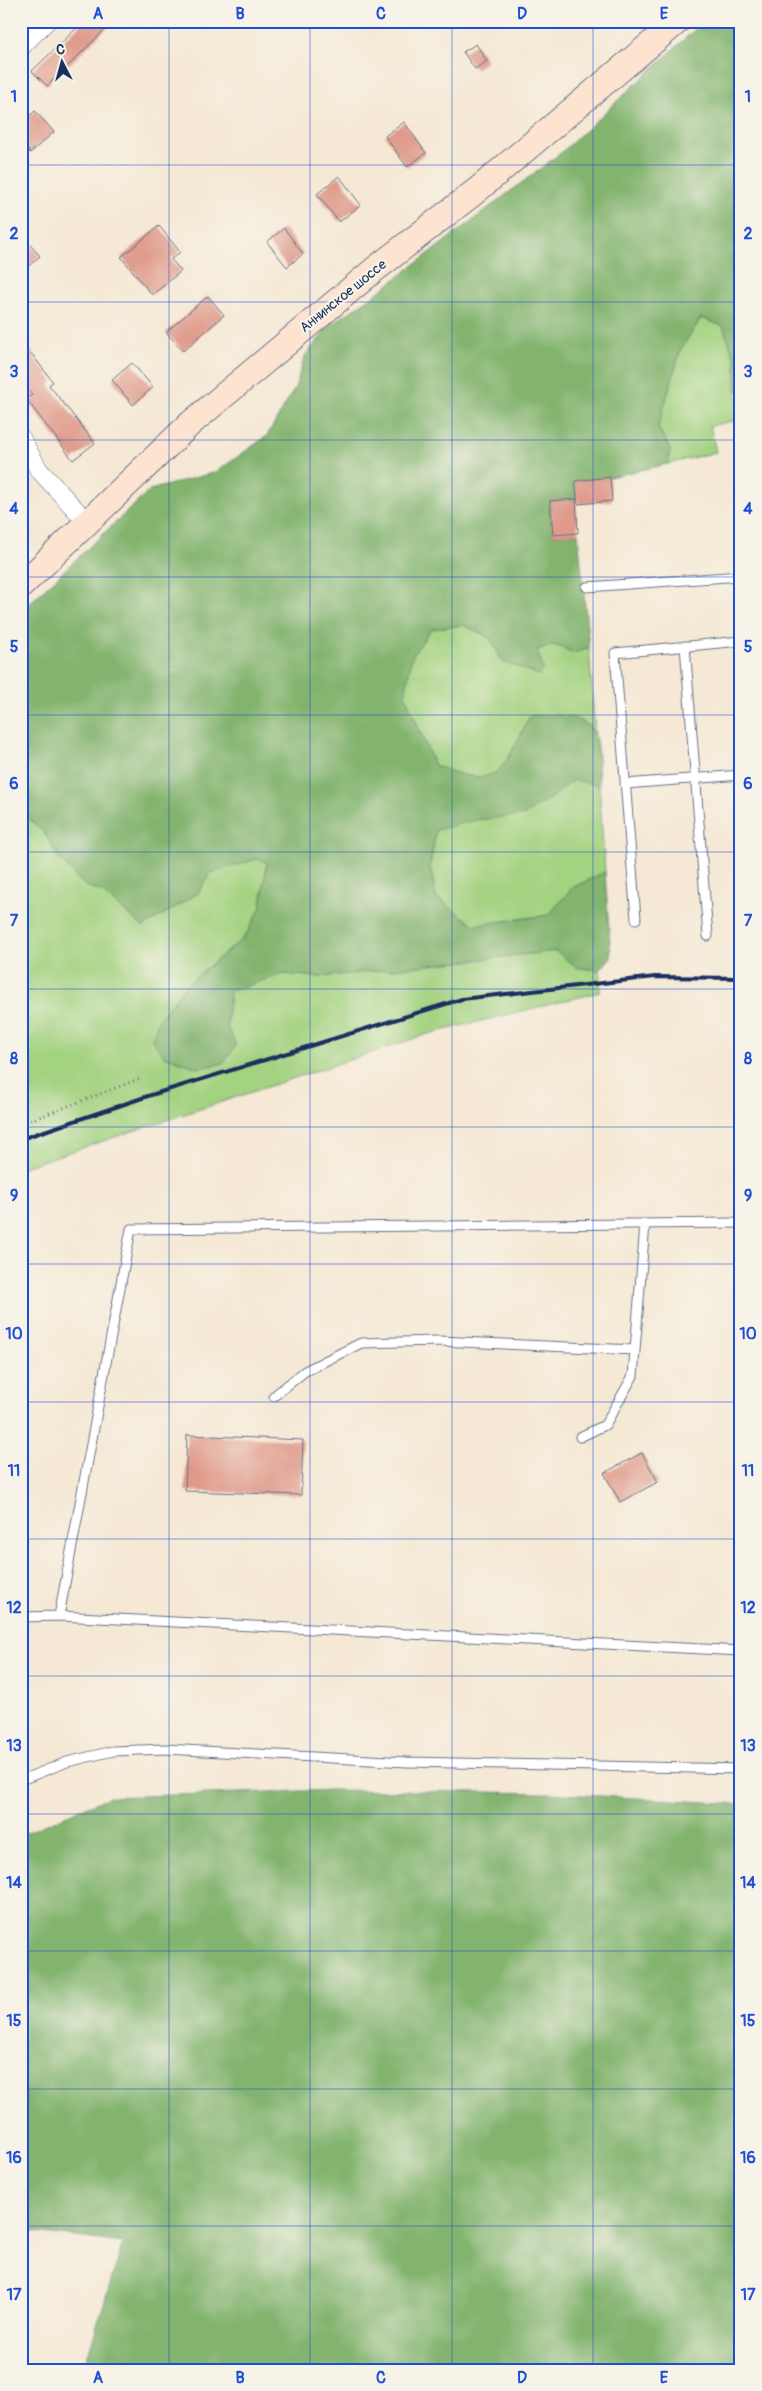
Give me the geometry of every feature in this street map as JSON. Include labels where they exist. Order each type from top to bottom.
[{"type":"main road","name":"Аннинское шоссе","points":[[21,586],[191,423],[374,270],[476,191],[678,21]]},
{"type":"street","points":[[21,47],[47,21]]},
{"type":"street","points":[[21,438],[40,470],[87,522]]},
{"type":"lane","points":[[587,587],[741,576]]},
{"type":"lane","points":[[636,919],[615,653],[741,641]]},
{"type":"lane","points":[[685,646],[708,936]]},
{"type":"lane","points":[[625,784],[741,775]]},
{"type":"lane","points":[[59,1616],[131,1229],[741,1223]]},
{"type":"lane","points":[[580,1437],[605,1425],[632,1376],[645,1224]]},
{"type":"lane","points":[[274,1396],[305,1371],[362,1343],[439,1341],[635,1350]]},
{"type":"lane","points":[[21,1617],[59,1616],[741,1651]]},
{"type":"lane","points":[[21,1780],[67,1762],[113,1751],[166,1749],[407,1762],[741,1769]]},
{"type":"path","points":[[21,1124],[139,1079]]},
{"type":"green space","points":[[704,21],[741,21],[741,389],[736,391],[736,362],[723,326],[701,318],[681,349],[658,427],[670,449],[668,464],[610,477],[576,481],[576,499],[550,501],[553,535],[578,533],[589,647],[575,653],[554,645],[537,650],[543,669],[539,675],[503,662],[490,638],[464,625],[431,629],[412,656],[405,695],[434,765],[473,777],[486,776],[496,772],[505,763],[530,716],[565,716],[574,718],[589,727],[594,734],[597,744],[599,785],[574,780],[524,815],[476,820],[436,830],[430,866],[436,897],[474,925],[549,915],[572,888],[605,872],[611,957],[600,970],[578,968],[556,951],[320,977],[283,974],[230,991],[226,1024],[236,1045],[224,1063],[198,1068],[164,1056],[152,1040],[158,1021],[186,985],[245,937],[261,907],[267,862],[257,859],[211,873],[198,893],[143,927],[102,892],[84,885],[59,858],[44,832],[21,812],[21,611],[150,490],[216,472],[267,436],[295,388],[305,356],[330,325],[372,297],[562,152]]},
{"type":"green space","points":[[701,318],[723,326],[736,362],[738,420],[710,426],[716,452],[668,464],[670,449],[658,427],[681,349]]},
{"type":"green space","points":[[464,625],[490,638],[503,662],[543,669],[537,650],[554,645],[575,653],[589,647],[595,735],[589,726],[530,716],[505,763],[496,772],[486,776],[473,777],[434,765],[405,695],[412,656],[431,629]]},
{"type":"green space","points":[[574,779],[599,785],[605,872],[572,888],[549,915],[474,925],[436,897],[430,866],[436,830],[552,797]]},
{"type":"green space","points":[[21,812],[44,832],[59,858],[84,885],[102,892],[143,927],[198,893],[211,873],[257,858],[267,862],[261,907],[245,937],[186,985],[164,1056],[198,1068],[224,1063],[230,991],[283,974],[320,977],[556,951],[578,968],[600,970],[600,992],[428,1034],[21,1168]]},
{"type":"green space","points":[[334,1790],[547,1793],[741,1804],[741,2370],[83,2370],[123,2243],[29,2231],[21,2224],[21,1835],[109,1797]]},
{"type":"building","points":[[84,21],[114,21],[47,86],[32,71]]},
{"type":"building","points":[[476,44],[487,61],[475,69],[463,52]]},
{"type":"building","points":[[35,111],[54,132],[30,153],[21,142],[21,123]]},
{"type":"building","points":[[404,122],[426,153],[407,167],[385,136]]},
{"type":"building","points":[[339,176],[361,205],[339,222],[317,194]]},
{"type":"building","points":[[159,226],[180,252],[171,259],[181,271],[152,295],[121,257]]},
{"type":"building","points":[[284,228],[303,254],[287,267],[267,242]]},
{"type":"building","points":[[21,235],[40,256],[21,273]]},
{"type":"building","points":[[208,296],[224,315],[183,351],[166,332]]},
{"type":"building","points":[[21,340],[53,382],[49,385],[95,443],[73,460],[26,399],[32,395],[21,381]]},
{"type":"building","points":[[132,363],[153,387],[133,405],[112,380]]},
{"type":"building","points":[[610,477],[612,501],[578,504],[575,481]]},
{"type":"building","points":[[576,499],[578,533],[553,535],[550,501]]},
{"type":"building","points":[[187,1435],[303,1440],[301,1495],[185,1491]]},
{"type":"building","points":[[642,1453],[658,1482],[620,1502],[604,1473]]},
{"type":"railway","points":[[21,1139],[151,1095],[462,999],[655,977],[741,978]]}]
